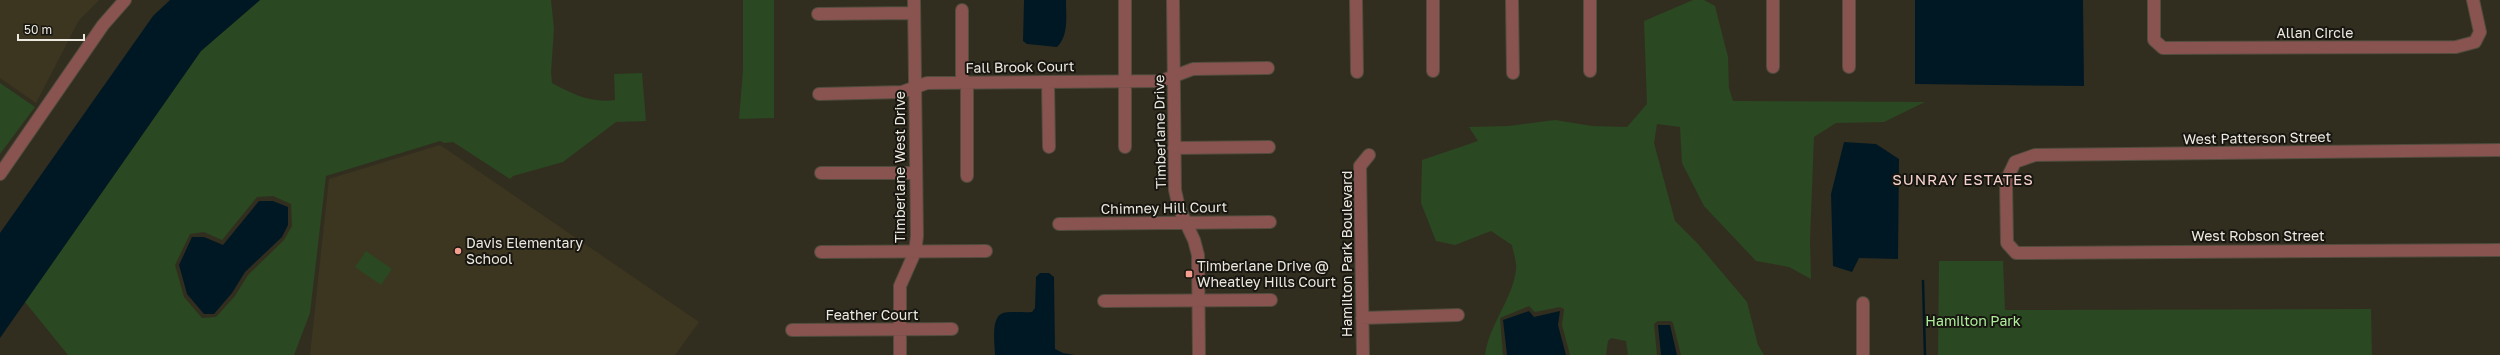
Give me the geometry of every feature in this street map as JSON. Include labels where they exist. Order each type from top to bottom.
[{"type":"street","points":[[0,174],[103,25],[125,0]]},
{"type":"street","name":"Timberlane West Drive","points":[[900,355],[900,286],[915,252],[917,236],[914,0]]},
{"type":"street","points":[[1125,0],[1125,148]]},
{"type":"street","name":"Timberlane Drive","points":[[1173,0],[1175,190],[1179,208],[1198,256],[1200,301],[1199,355]]},
{"type":"street","points":[[1356,0],[1356,72]]},
{"type":"street","points":[[1433,0],[1433,71]]},
{"type":"street","points":[[1512,0],[1513,73]]},
{"type":"street","points":[[1590,0],[1590,71]]},
{"type":"street","points":[[1772,67],[1773,0]]},
{"type":"street","points":[[1849,0],[1849,67]]},
{"type":"street","name":"Allan Circle","points":[[2154,0],[2154,40],[2163,48],[2171,48],[2456,47],[2475,42],[2480,32],[2473,0]]},
{"type":"street","points":[[962,10],[967,176]]},
{"type":"street","points":[[818,14],[914,13]]},
{"type":"street","name":"Fall Brook Court","points":[[819,94],[902,92],[928,83],[1161,80],[1193,69],[1268,68]]},
{"type":"street","points":[[1048,82],[1049,147]]},
{"type":"street","points":[[1174,148],[1269,147]]},
{"type":"street","name":"West Patterson Street","points":[[2016,253],[2008,243],[2006,181],[2015,162],[2035,155],[2500,150]]},
{"type":"street","name":"Hamilton Park Boulevard","points":[[1363,355],[1360,166],[1370,155]]},
{"type":"street","points":[[821,173],[915,173]]},
{"type":"street","name":"Chimney Hill Court","points":[[1059,224],[1186,224],[1270,222]]},
{"type":"street","name":"West Robson Street","points":[[2016,253],[2500,250]]},
{"type":"street","points":[[821,252],[986,251]]},
{"type":"street","points":[[1104,301],[1271,300]]},
{"type":"street","points":[[1862,303],[1863,355]]},
{"type":"street","points":[[1362,318],[1458,315]]},
{"type":"street","name":"Feather Court","points":[[792,330],[952,329]]},
{"type":"shaded area","points":[[0,0],[99,0],[79,20],[36,103],[0,78]]},
{"type":"shaded area","name":"Davis Elementary School","points":[[440,145],[699,322],[675,355],[310,355],[329,179]]},
{"type":"green space","points":[[260,0],[551,0],[554,29],[551,72],[552,83],[590,99],[606,101],[615,100],[614,74],[642,73],[646,121],[616,122],[563,162],[513,176],[510,179],[453,142],[444,143],[440,141],[326,176],[310,313],[294,355],[68,355],[25,302],[201,51]],"holes":[[[273,196],[291,204],[292,226],[284,240],[248,275],[235,296],[216,317],[202,318],[184,297],[175,265],[190,234],[204,232],[222,240],[257,197]]]},
{"type":"green space","points":[[743,0],[774,0],[774,118],[739,119],[743,70]]},
{"type":"green space","points":[[1693,0],[1704,0],[1715,6],[1728,57],[1729,88],[1733,101],[1925,102],[1884,122],[1836,123],[1814,137],[1810,240],[1811,279],[1789,267],[1756,261],[1704,206],[1682,163],[1680,127],[1657,124],[1654,143],[1675,221],[1698,244],[1747,302],[1758,345],[1764,355],[1681,355],[1673,323],[1671,321],[1658,321],[1654,324],[1657,355],[1628,355],[1626,341],[1611,338],[1608,341],[1606,355],[1570,355],[1562,325],[1564,309],[1560,307],[1535,312],[1529,306],[1500,318],[1503,355],[1485,355],[1491,333],[1514,281],[1516,267],[1512,245],[1491,231],[1455,245],[1436,241],[1421,203],[1422,160],[1478,141],[1469,127],[1509,126],[1555,120],[1592,126],[1627,127],[1647,104],[1644,21]]},
{"type":"green space","points":[[0,83],[35,107],[0,154]]},
{"type":"green space","points":[[366,251],[392,269],[381,285],[355,267]]},
{"type":"green space","name":"Hamilton Park","points":[[1939,261],[2003,261],[2005,310],[2371,309],[2372,355],[1938,355]]},
{"type":"water","points":[[170,0],[260,0],[201,51],[0,338],[0,233],[153,16]]},
{"type":"water","points":[[1024,0],[1066,0],[1065,31],[1061,42],[1057,47],[1027,44],[1023,41]]},
{"type":"water","points":[[1915,0],[2083,0],[2084,86],[1915,84]]},
{"type":"water","points":[[1844,142],[1876,144],[1899,159],[1898,259],[1859,258],[1852,272],[1833,266],[1831,194]]},
{"type":"water","points":[[259,201],[273,201],[288,207],[288,225],[282,237],[245,272],[232,293],[214,314],[204,314],[187,294],[179,265],[192,237],[204,237],[223,245]]},
{"type":"water","points":[[1040,273],[1049,273],[1054,277],[1055,349],[1063,353],[1075,355],[995,355],[994,332],[996,320],[1003,313],[1032,312],[1035,308],[1036,277]]},
{"type":"water","points":[[1529,311],[1534,317],[1560,311],[1558,325],[1566,355],[1507,355],[1503,320]]},
{"type":"water","points":[[1658,325],[1670,325],[1677,355],[1661,355]]},
{"type":"waterway","points":[[1923,281],[1925,355]]},
{"type":"place","name":"Davis Elementary School","points":[[458,251]]},
{"type":"place","name":"Timberlane Drive @ Wheatley Hills Court","points":[[1189,274]]},
{"type":"district","name":"SUNRAY ESTATES","points":[[1963,180]]}]
